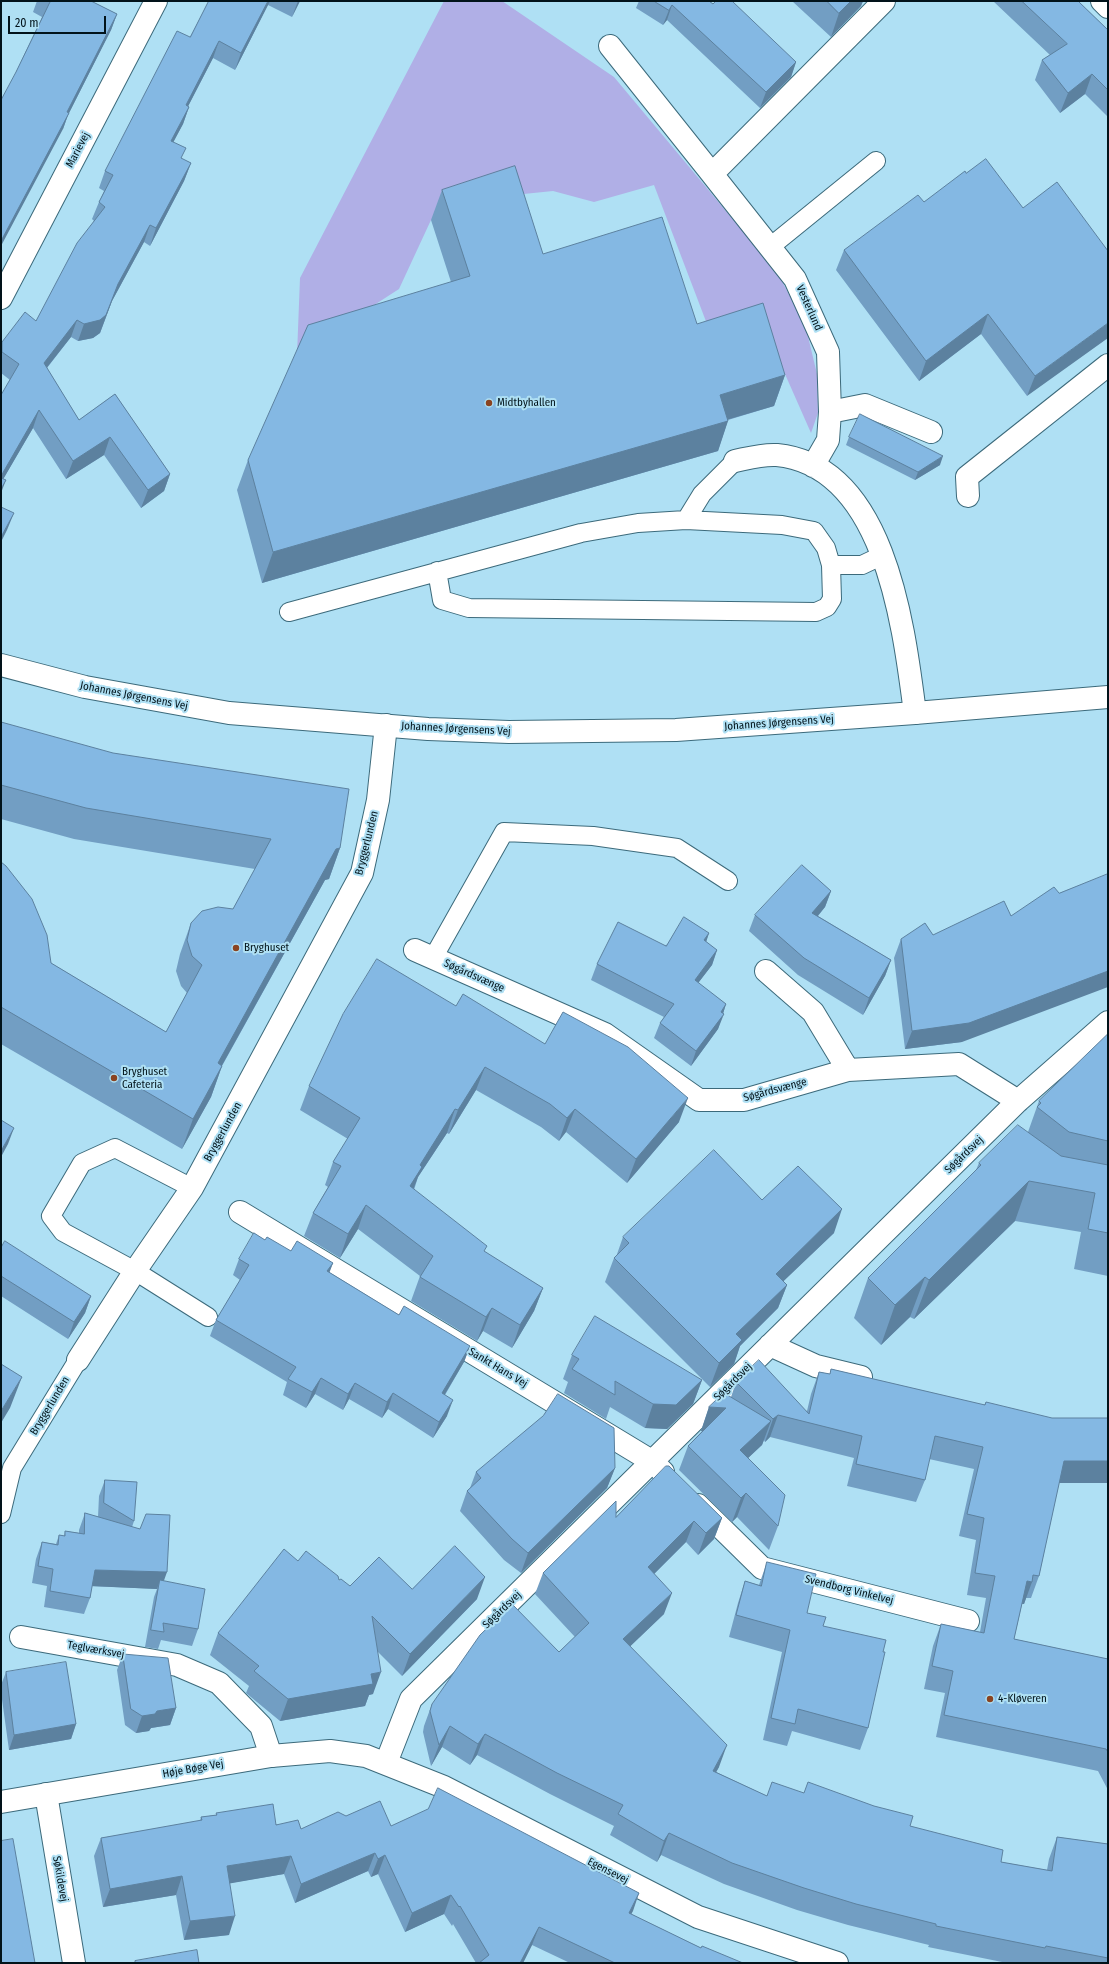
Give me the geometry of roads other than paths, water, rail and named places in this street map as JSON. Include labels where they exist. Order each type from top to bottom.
[{"type":"street","name":"Marievej","points":[[1,298],[156,1]]},
{"type":"street","points":[[712,174],[884,1]]},
{"type":"street","points":[[1102,1],[1108,7]]},
{"type":"street","name":"Vesterlund","points":[[610,46],[795,279],[828,352],[830,412],[828,440],[813,466]]},
{"type":"street","points":[[968,496],[967,477],[1108,365]]},
{"type":"street","points":[[830,412],[865,405],[931,432]]},
{"type":"street","points":[[735,461],[776,455],[791,458],[813,466],[839,485],[855,502],[869,525],[883,555],[907,652],[915,713]]},
{"type":"street","name":"Johannes Jørgensens Vej","points":[[1,665],[85,687],[229,713],[386,725],[509,732],[620,732],[676,730],[915,713],[1108,697]]},
{"type":"street","name":"Bryggerlunden","points":[[78,1360],[135,1271],[192,1188],[362,873],[378,800],[386,725]]},
{"type":"street","name":"Søgårdsvænge","points":[[424,954],[605,1034],[698,1100],[744,1100],[848,1070],[959,1064],[1018,1101]]},
{"type":"street","points":[[766,971],[813,1012],[848,1070]]},
{"type":"street","name":"Søgårdsvej","points":[[386,1763],[411,1699],[1018,1101],[1108,1022]]},
{"type":"street","points":[[986,1134],[1003,1148]]},
{"type":"street","name":"Sankt Hans Vej","points":[[240,1212],[653,1462]]},
{"type":"street","points":[[770,1345],[816,1366],[877,1381]]},
{"type":"street","name":"Svendborg Vinkelvej","points":[[653,1462],[762,1568],[968,1621]]},
{"type":"street","name":"Teglværksvej","points":[[21,1637],[177,1665],[219,1683],[261,1726],[271,1756]]},
{"type":"street","name":"Høje Bøge Vej","points":[[1,1802],[271,1756],[330,1751],[366,1756],[386,1763]]},
{"type":"street","name":"Egensevej","points":[[386,1763],[444,1787],[698,1917],[837,1963]]},
{"type":"street","name":"Søkildevej","points":[[46,1794],[74,1963]]},
{"type":"lane","points":[[770,247],[876,161]]},
{"type":"lane","points":[[686,520],[702,494],[735,461]]},
{"type":"lane","points":[[289,612],[437,571],[581,533],[638,523],[686,520],[782,525],[814,531],[826,548],[831,566],[832,599],[827,607],[816,612],[469,608],[442,600],[437,571]]},
{"type":"lane","points":[[831,566],[862,565],[883,555]]},
{"type":"lane","points":[[424,954],[504,832],[592,836],[677,848],[728,881]]},
{"type":"lane","points":[[192,1188],[115,1148],[82,1163],[51,1216],[63,1232],[135,1271],[208,1316]]},
{"type":"lane","name":"Bryggerlunden","points":[[1,1514],[12,1468],[78,1360]]},
{"type":"place","name":"Midtbyhallen","points":[[489,403]]},
{"type":"place","name":"Bryghuset","points":[[236,948]]},
{"type":"place","name":"Bryghuset Cafeteria","points":[[114,1078]]},
{"type":"place","name":"4-Kløveren","points":[[990,1699]]}]
